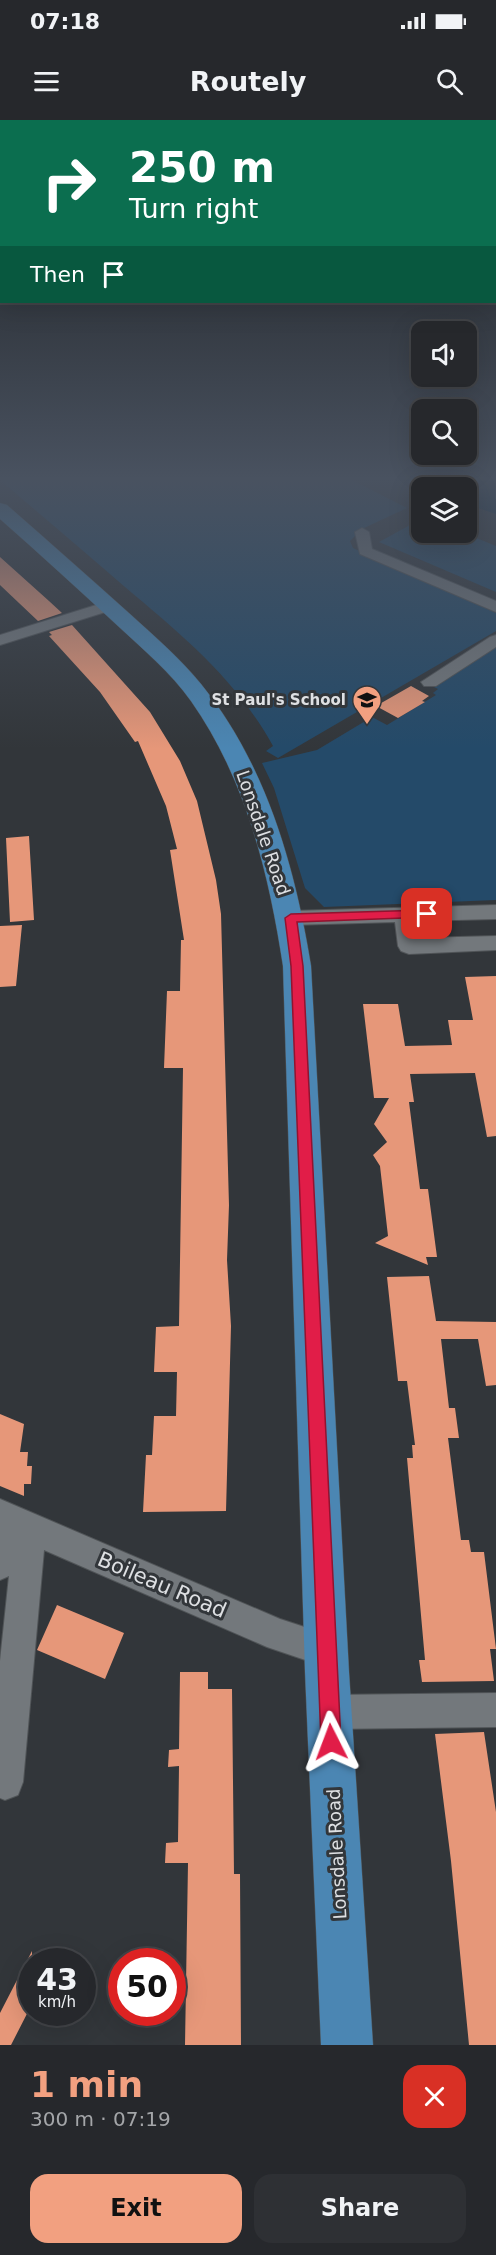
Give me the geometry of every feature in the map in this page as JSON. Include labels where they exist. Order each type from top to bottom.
[{"type":"main road","name":"Lonsdale Road","points":[[68,570],[171,663],[201,699],[237,759],[264,829],[291,918],[297,966],[326,1650],[347,2045]]},
{"type":"street","points":[[408,570],[496,608]]},
{"type":"street","points":[[0,640],[109,606]]},
{"type":"street","points":[[430,682],[496,640]]},
{"type":"street","points":[[291,918],[496,912]]},
{"type":"street","points":[[404,915],[424,950],[496,943]]},
{"type":"street","points":[[0,1564],[12,1520]]},
{"type":"street","points":[[5,1782],[12,1520]]},
{"type":"street","name":"Boileau Road","points":[[12,1520],[279,1635],[326,1650]]},
{"type":"street","points":[[330,1712],[496,1710]]},
{"type":"shaded area","points":[[105,570],[401,570],[496,613],[496,631],[278,758],[266,751],[273,746],[225,679],[167,623]]},
{"type":"shaded area","points":[[444,570],[496,570],[496,592]]},
{"type":"shaded area","points":[[496,645],[496,900],[324,907],[305,888],[274,788],[262,763],[317,750],[372,717],[387,725],[436,695],[433,693],[438,689],[434,687]]},
{"type":"building","points":[[0,570],[14,570],[62,613],[38,621],[0,585]]},
{"type":"building","points":[[72,625],[150,712],[180,761],[197,801],[216,880],[221,914],[229,1205],[227,1260],[231,1326],[226,1511],[143,1512],[146,1455],[152,1455],[154,1416],[176,1416],[177,1372],[154,1372],[156,1327],[179,1326],[183,1068],[164,1068],[167,991],[180,991],[181,940],[184,940],[170,850],[177,849],[166,806],[138,741],[135,742],[100,692],[49,636],[52,635],[49,632]]},
{"type":"building","points":[[411,686],[429,696],[422,701],[425,702],[398,718],[376,706]]},
{"type":"building","points":[[29,836],[34,920],[10,922],[6,838]]},
{"type":"building","points":[[22,925],[16,986],[0,987],[0,926]]},
{"type":"building","points":[[496,976],[496,1136],[487,1137],[475,1073],[410,1074],[414,1102],[409,1102],[420,1189],[428,1189],[437,1257],[426,1257],[428,1265],[375,1243],[388,1236],[380,1166],[373,1155],[387,1142],[374,1124],[389,1098],[374,1098],[363,1004],[398,1004],[405,1046],[452,1045],[448,1020],[473,1020],[465,977]]},
{"type":"building","points":[[429,1276],[436,1321],[496,1322],[496,1385],[486,1386],[478,1339],[441,1339],[449,1408],[455,1408],[459,1438],[448,1438],[461,1540],[469,1540],[471,1552],[484,1552],[496,1649],[490,1649],[494,1681],[422,1682],[419,1660],[425,1660],[407,1458],[413,1458],[412,1445],[415,1445],[407,1381],[398,1381],[387,1277]]},
{"type":"building","points":[[0,1414],[24,1424],[20,1452],[28,1452],[27,1466],[32,1466],[31,1484],[24,1484],[24,1496],[0,1486]]},
{"type":"building","points":[[57,1605],[124,1633],[105,1679],[37,1650]]},
{"type":"building","points":[[180,1672],[208,1672],[208,1689],[232,1689],[234,1874],[240,1874],[241,2045],[185,2045],[188,1863],[165,1863],[166,1843],[178,1842],[179,1766],[168,1767],[169,1750],[179,1749]]},
{"type":"building","points":[[484,1732],[496,1812],[496,2045],[469,2045],[451,1861],[435,1734]]},
{"type":"building","points":[[18,1978],[18,2026],[21,2026],[11,2045],[0,2045],[0,2013]]},
{"type":"place","name":"St Paul's School","points":[[367,726]]},
{"type":"route","points":[[331,1742],[297,966],[291,918],[427,914]]}]
